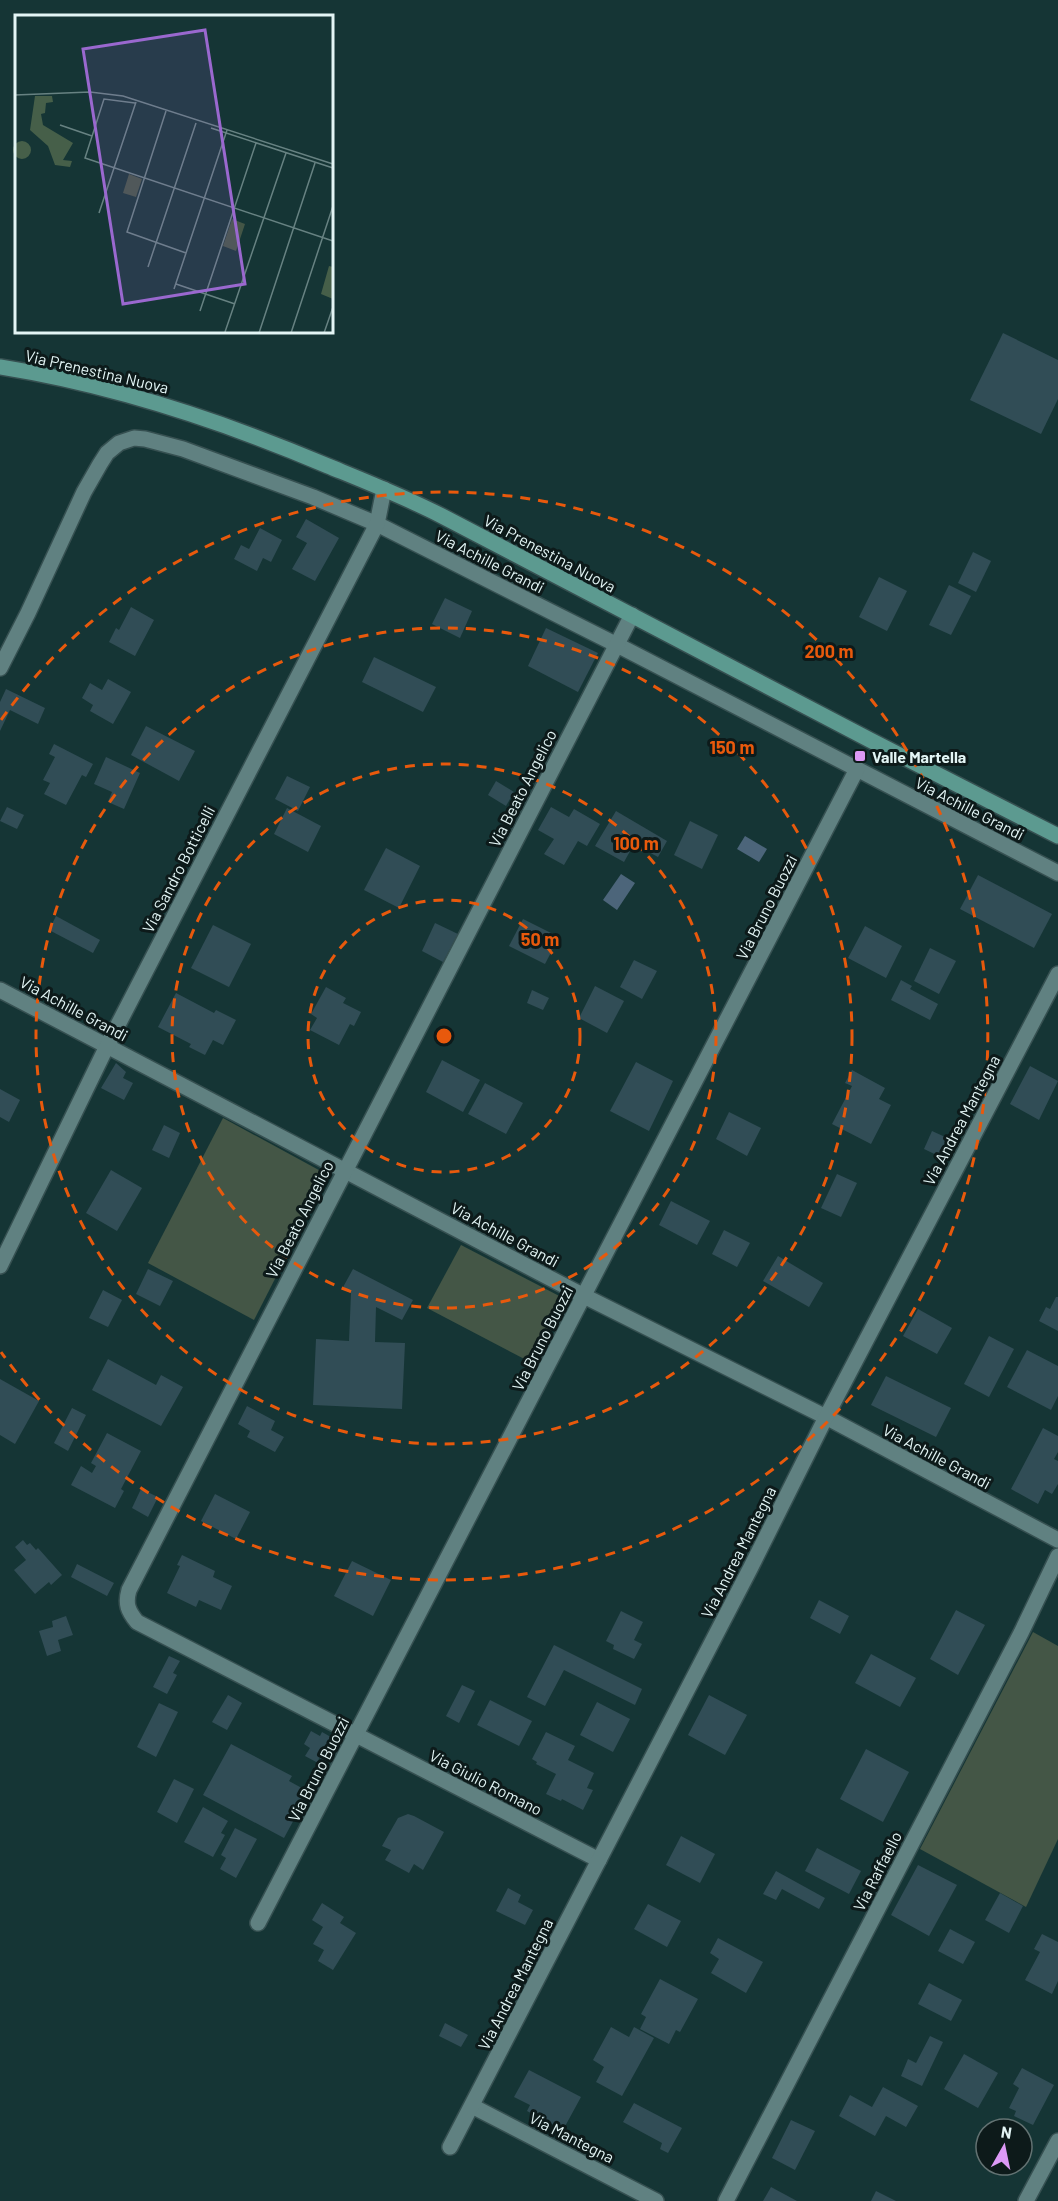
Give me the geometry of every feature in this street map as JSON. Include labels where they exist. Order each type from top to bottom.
[{"type":"main road","name":"Via Prenestina Nuova","points":[[0,367],[94,386],[170,406],[277,445],[384,489],[435,513],[1058,836]]},
{"type":"street","name":"Via Achille Grandi","points":[[0,668],[92,477],[107,453],[123,441],[139,438],[170,444],[313,497],[377,524],[1058,873]]},
{"type":"street","name":"Via Sandro Botticelli","points":[[0,1266],[107,1046],[377,524],[384,489]]},
{"type":"street","name":"Via Beato Angelico","points":[[356,1735],[137,1622],[129,1611],[126,1600],[129,1590],[632,615]]},
{"type":"street","name":"Via Bruno Buozzi","points":[[258,1923],[857,769]]},
{"type":"street","name":"Via Andrea Mantegna","points":[[450,2147],[751,1567],[826,1417],[1058,974]]},
{"type":"street","name":"Via Achille Grandi","points":[[0,990],[584,1296],[826,1417],[1058,1540]]},
{"type":"street","name":"Via Raffaello","points":[[726,2201],[1058,1556]]},
{"type":"street","name":"Via Giulio Romano","points":[[356,1735],[599,1860]]},
{"type":"street","name":"Via Mantegna","points":[[472,2106],[656,2201]]},
{"type":"street","points":[[1026,2201],[1058,2141]]},
{"type":"green space","points":[[223,1118],[328,1175],[254,1320],[148,1263]]},
{"type":"green space","points":[[461,1245],[567,1300],[534,1364],[427,1308]]},
{"type":"green space","points":[[1033,1632],[1058,1646],[1058,1839],[1026,1907],[920,1849]]},
{"type":"water","points":[[745,836],[767,849],[759,862],[737,849]]},
{"type":"water","points":[[621,874],[635,883],[617,910],[603,900]]},
{"type":"building","points":[[1003,333],[1058,360],[1058,399],[1041,434],[970,400]]},
{"type":"building","points":[[306,519],[339,538],[315,581],[292,569],[307,543],[296,537]]},
{"type":"building","points":[[260,528],[282,540],[271,562],[263,558],[257,571],[234,559],[241,545],[249,549]]},
{"type":"building","points":[[973,552],[991,561],[976,592],[958,583]]},
{"type":"building","points":[[879,577],[907,591],[887,631],[859,617]]},
{"type":"building","points":[[949,585],[971,596],[951,635],[929,625]]},
{"type":"building","points":[[445,598],[472,611],[460,638],[432,624]]},
{"type":"building","points":[[131,607],[154,620],[135,656],[109,642],[116,628],[119,630]]},
{"type":"building","points":[[546,628],[598,653],[578,692],[528,666]]},
{"type":"building","points":[[374,657],[436,687],[423,712],[362,682]]},
{"type":"building","points":[[108,679],[131,692],[113,724],[90,711],[93,705],[82,698],[90,683],[102,690]]},
{"type":"building","points":[[6,689],[45,708],[38,724],[10,710],[0,731],[0,702]]},
{"type":"building","points":[[146,726],[195,751],[179,781],[131,755]]},
{"type":"building","points":[[54,744],[93,764],[86,777],[82,775],[66,805],[44,794],[50,783],[43,780],[55,757],[49,754]]},
{"type":"building","points":[[106,757],[140,773],[124,809],[108,802],[112,792],[94,784]]},
{"type":"building","points":[[287,776],[310,787],[298,811],[275,799]]},
{"type":"building","points":[[496,781],[514,792],[506,806],[488,795]]},
{"type":"building","points":[[7,807],[24,815],[17,829],[0,821]]},
{"type":"building","points":[[551,807],[569,817],[574,809],[600,824],[587,846],[578,841],[564,865],[544,854],[554,839],[538,830]]},
{"type":"building","points":[[287,808],[321,826],[308,852],[274,834]]},
{"type":"building","points":[[616,811],[667,841],[658,857],[634,844],[624,862],[595,846]]},
{"type":"building","points":[[690,821],[718,835],[702,869],[674,855]]},
{"type":"building","points":[[386,848],[420,866],[399,908],[364,890]]},
{"type":"building","points":[[978,875],[1052,914],[1034,948],[960,909]]},
{"type":"building","points":[[56,916],[100,940],[93,953],[49,930]]},
{"type":"building","points":[[523,919],[559,937],[545,964],[509,946]]},
{"type":"building","points":[[435,923],[458,934],[443,962],[422,951]]},
{"type":"building","points":[[213,925],[251,944],[229,987],[191,968]]},
{"type":"building","points":[[865,926],[902,946],[886,978],[848,958]]},
{"type":"building","points":[[930,948],[956,961],[939,994],[914,981]]},
{"type":"building","points":[[634,960],[657,971],[642,999],[620,987]]},
{"type":"building","points":[[901,980],[912,986],[910,989],[938,1004],[930,1020],[891,1000]]},
{"type":"building","points":[[595,986],[624,1001],[607,1033],[579,1018]]},
{"type":"building","points":[[326,987],[346,998],[343,1003],[361,1012],[354,1026],[350,1024],[339,1045],[310,1030],[317,1018],[311,1014]]},
{"type":"building","points":[[532,990],[549,998],[543,1010],[527,1003]]},
{"type":"building","points":[[176,993],[214,1013],[216,1010],[236,1020],[223,1045],[213,1040],[205,1055],[189,1047],[191,1044],[158,1027]]},
{"type":"building","points":[[442,1060],[480,1080],[463,1112],[426,1092]]},
{"type":"building","points":[[636,1062],[673,1081],[649,1131],[610,1111]]},
{"type":"building","points":[[116,1063],[126,1072],[123,1078],[133,1083],[124,1100],[101,1088]]},
{"type":"building","points":[[1030,1066],[1058,1081],[1039,1120],[1010,1104]]},
{"type":"building","points":[[852,1070],[885,1088],[879,1099],[891,1105],[871,1144],[832,1124],[852,1086],[845,1083]]},
{"type":"building","points":[[485,1083],[523,1103],[506,1134],[468,1114]]},
{"type":"building","points":[[0,1089],[20,1100],[9,1122],[0,1117]]},
{"type":"building","points":[[729,1112],[761,1128],[747,1156],[716,1139]]},
{"type":"building","points":[[164,1125],[180,1133],[169,1158],[152,1150]]},
{"type":"building","points":[[932,1131],[954,1141],[945,1159],[924,1149]]},
{"type":"building","points":[[111,1170],[142,1188],[117,1231],[86,1213]]},
{"type":"building","points":[[837,1174],[857,1183],[841,1217],[821,1208]]},
{"type":"building","points":[[671,1201],[710,1221],[697,1245],[659,1225]]},
{"type":"building","points":[[724,1230],[750,1243],[737,1267],[712,1254]]},
{"type":"building","points":[[778,1256],[823,1283],[809,1307],[763,1281]]},
{"type":"building","points":[[148,1269],[173,1281],[160,1306],[136,1294]]},
{"type":"building","points":[[353,1269],[413,1300],[402,1320],[376,1307],[375,1342],[405,1343],[402,1409],[313,1405],[316,1339],[349,1341],[351,1293],[342,1289]]},
{"type":"building","points":[[103,1290],[122,1300],[108,1327],[89,1318]]},
{"type":"building","points":[[1058,1297],[1058,1331],[1039,1321],[1046,1307],[1050,1309]]},
{"type":"building","points":[[918,1309],[952,1328],[937,1354],[903,1336]]},
{"type":"building","points":[[989,1336],[1014,1349],[989,1397],[964,1384]]},
{"type":"building","points":[[1027,1350],[1058,1366],[1058,1396],[1051,1410],[1007,1387]]},
{"type":"building","points":[[108,1359],[156,1385],[161,1375],[183,1387],[161,1426],[92,1390]]},
{"type":"building","points":[[886,1376],[951,1408],[936,1437],[871,1405]]},
{"type":"building","points":[[0,1379],[39,1401],[15,1444],[0,1435]]},
{"type":"building","points":[[247,1406],[275,1421],[271,1430],[284,1437],[275,1452],[247,1437],[250,1431],[238,1424]]},
{"type":"building","points":[[72,1408],[86,1415],[68,1451],[54,1443]]},
{"type":"building","points":[[1043,1428],[1058,1436],[1058,1452],[1054,1459],[1058,1461],[1058,1484],[1052,1494],[1045,1490],[1038,1504],[1011,1489]]},
{"type":"building","points":[[107,1433],[141,1451],[121,1489],[124,1491],[115,1508],[71,1485],[81,1466],[92,1473],[96,1466],[91,1463]]},
{"type":"building","points":[[141,1489],[158,1497],[148,1517],[132,1508]]},
{"type":"building","points":[[215,1494],[250,1512],[236,1539],[201,1521]]},
{"type":"building","points":[[23,1540],[27,1545],[30,1543],[36,1550],[38,1548],[62,1575],[51,1585],[49,1582],[35,1594],[14,1570],[26,1560],[15,1547]]},
{"type":"building","points":[[182,1555],[215,1571],[213,1577],[232,1586],[221,1610],[199,1600],[196,1607],[167,1593],[180,1566],[177,1565]]},
{"type":"building","points":[[352,1561],[391,1580],[373,1616],[334,1596]]},
{"type":"building","points":[[77,1564],[114,1583],[107,1596],[71,1577]]},
{"type":"building","points":[[819,1600],[849,1616],[840,1634],[810,1618]]},
{"type":"building","points":[[956,1610],[985,1625],[958,1675],[930,1659]]},
{"type":"building","points":[[621,1611],[643,1622],[634,1640],[642,1644],[634,1659],[613,1649],[614,1645],[606,1641]]},
{"type":"building","points":[[66,1616],[73,1635],[58,1640],[61,1651],[47,1656],[39,1631],[53,1627],[52,1621]]},
{"type":"building","points":[[554,1645],[642,1689],[635,1705],[564,1670],[545,1706],[527,1697]]},
{"type":"building","points":[[871,1654],[916,1678],[900,1707],[855,1683]]},
{"type":"building","points":[[169,1656],[180,1661],[173,1673],[177,1675],[167,1694],[153,1687]]},
{"type":"building","points":[[462,1685],[475,1691],[459,1723],[446,1716]]},
{"type":"building","points":[[228,1695],[242,1703],[227,1730],[212,1722]]},
{"type":"building","points":[[709,1695],[747,1715],[725,1755],[688,1735]]},
{"type":"building","points":[[490,1700],[532,1721],[519,1746],[477,1725]]},
{"type":"building","points":[[597,1702],[630,1719],[613,1752],[580,1735]]},
{"type":"building","points":[[159,1703],[178,1712],[156,1757],[137,1747]]},
{"type":"building","points":[[311,1731],[320,1736],[322,1732],[338,1741],[327,1762],[319,1758],[318,1763],[305,1756],[310,1748],[304,1744]]},
{"type":"building","points":[[546,1732],[575,1746],[568,1760],[594,1773],[587,1788],[593,1790],[583,1810],[546,1794],[556,1774],[536,1764],[537,1762],[532,1759]]},
{"type":"building","points":[[231,1744],[292,1776],[289,1781],[309,1792],[284,1838],[203,1795]]},
{"type":"building","points":[[866,1749],[909,1772],[883,1822],[840,1799]]},
{"type":"building","points":[[174,1779],[194,1789],[177,1823],[157,1812]]},
{"type":"building","points":[[203,1807],[228,1821],[221,1833],[225,1835],[213,1857],[184,1842]]},
{"type":"building","points":[[408,1814],[444,1832],[423,1870],[414,1864],[409,1873],[385,1860],[391,1850],[382,1846],[398,1818]]},
{"type":"building","points":[[235,1828],[257,1839],[236,1878],[220,1869],[226,1858],[221,1855]]},
{"type":"building","points":[[681,1836],[715,1854],[700,1883],[666,1865]]},
{"type":"building","points":[[817,1848],[861,1871],[849,1894],[805,1871]]},
{"type":"building","points":[[918,1865],[957,1885],[929,1936],[891,1915]]},
{"type":"building","points":[[776,1871],[825,1898],[819,1909],[782,1889],[776,1900],[763,1894]]},
{"type":"building","points":[[508,1888],[521,1895],[518,1902],[533,1910],[525,1925],[496,1911]]},
{"type":"building","points":[[1000,1893],[1023,1906],[1009,1933],[985,1920]]},
{"type":"building","points":[[322,1903],[344,1917],[340,1923],[356,1933],[333,1970],[318,1961],[324,1950],[313,1944],[323,1927],[312,1920]]},
{"type":"building","points":[[648,1904],[681,1921],[667,1947],[634,1929]]},
{"type":"building","points":[[950,1929],[975,1942],[963,1964],[938,1951]]},
{"type":"building","points":[[1042,1934],[1058,1942],[1058,1981],[1052,1994],[1025,1980],[1040,1952],[1034,1949]]},
{"type":"building","points":[[718,1938],[763,1962],[746,1993],[711,1973],[719,1959],[710,1953]]},
{"type":"building","points":[[660,1979],[698,1999],[680,2032],[676,2030],[669,2044],[640,2029],[646,2017],[641,2014]]},
{"type":"building","points":[[929,1983],[962,2000],[951,2021],[918,2004]]},
{"type":"building","points":[[445,2023],[468,2035],[461,2047],[439,2036]]},
{"type":"building","points":[[611,2027],[629,2037],[634,2027],[654,2038],[622,2096],[596,2082],[604,2067],[593,2060]]},
{"type":"building","points":[[930,2036],[943,2042],[922,2086],[901,2076],[908,2059],[916,2063]]},
{"type":"building","points":[[964,2054],[998,2073],[978,2108],[944,2089]]},
{"type":"building","points":[[1022,2068],[1054,2085],[1034,2123],[1034,2117],[1016,2117],[1014,2116],[1016,2111],[1009,2108],[1019,2088],[1013,2084]]},
{"type":"building","points":[[529,2070],[581,2097],[563,2130],[527,2111],[530,2105],[514,2097]]},
{"type":"building","points":[[883,2087],[918,2106],[906,2127],[886,2116],[875,2136],[839,2116],[850,2095],[872,2107]]},
{"type":"building","points":[[634,2103],[682,2128],[668,2153],[660,2149],[662,2143],[623,2122]]},
{"type":"building","points":[[791,2120],[815,2131],[795,2170],[772,2158]]},
{"type":"building","points":[[771,2187],[797,2201],[763,2201]]},
{"type":"building","points":[[876,2191],[896,2201],[871,2201]]},
{"type":"place","name":"Valle Martella","points":[[860,756]]}]
